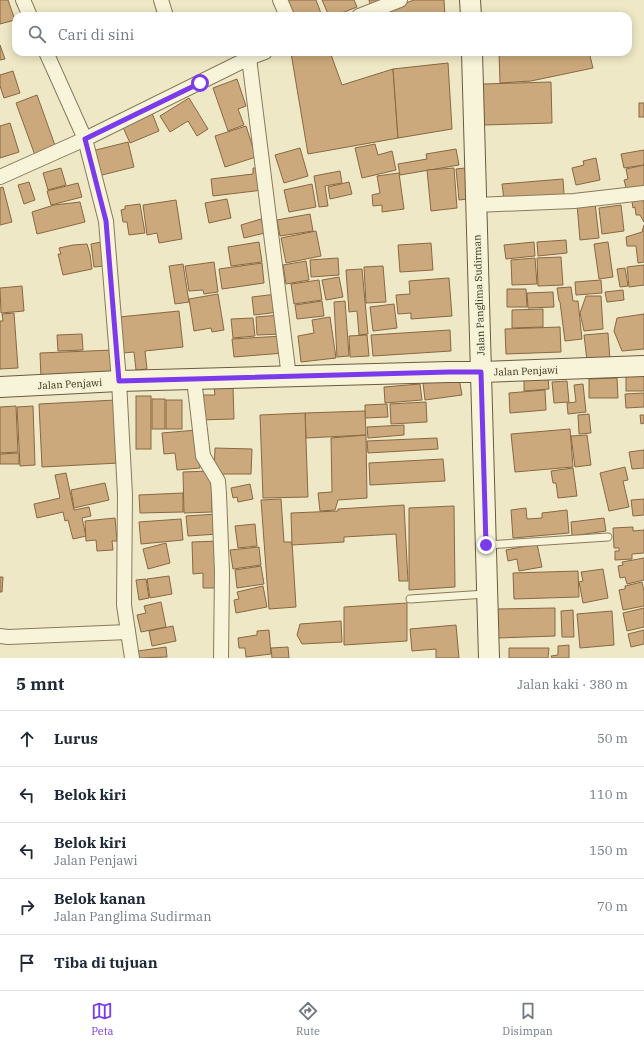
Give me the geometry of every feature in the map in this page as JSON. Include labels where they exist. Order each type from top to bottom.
[{"type":"street","points":[[23,0],[28,12]]},
{"type":"street","points":[[161,0],[165,12]]},
{"type":"street","points":[[280,0],[285,12]]},
{"type":"street","points":[[369,12],[400,0]]},
{"type":"street","points":[[470,0],[471,12]]},
{"type":"street","points":[[48,56],[85,139],[106,221],[119,381],[125,495],[124,605],[132,658]]},
{"type":"street","points":[[0,177],[85,139],[254,56]]},
{"type":"street","name":"Jalan Panglima Sudirman","points":[[472,56],[489,658]]},
{"type":"street","points":[[249,58],[289,377]]},
{"type":"street","points":[[476,205],[574,201],[644,193]]},
{"type":"street","name":"Jalan Penjawi","points":[[0,387],[119,381],[481,372],[644,366]]},
{"type":"street","points":[[194,379],[203,456],[218,481],[222,572],[221,658]]},
{"type":"street","points":[[0,636],[8,637],[128,632]]},
{"type":"lane","points":[[486,545],[608,537]]},
{"type":"lane","points":[[410,599],[487,594]]},
{"type":"building","points":[[0,0],[8,0],[12,12],[12,21],[0,24]]},
{"type":"building","points":[[284,0],[316,0],[320,12],[288,12]]},
{"type":"building","points":[[322,0],[354,0],[357,7],[344,12],[327,12]]},
{"type":"building","points":[[369,0],[383,0],[370,4]]},
{"type":"building","points":[[414,0],[444,0],[445,12],[390,12],[389,9]]},
{"type":"building","points":[[0,45],[5,59],[0,60]]},
{"type":"building","points":[[292,56],[331,56],[342,85],[393,69],[398,138],[308,154]]},
{"type":"building","points":[[499,56],[590,56],[593,68],[531,81],[500,83]]},
{"type":"building","points":[[448,63],[452,129],[398,138],[393,69]]},
{"type":"building","points":[[13,71],[20,93],[4,98],[0,86],[0,75]]},
{"type":"building","points":[[237,79],[246,106],[238,109],[244,125],[228,131],[213,88]]},
{"type":"building","points":[[551,82],[552,123],[484,125],[483,84]]},
{"type":"building","points":[[37,95],[57,151],[36,158],[16,103]]},
{"type":"building","points":[[189,98],[208,129],[197,136],[188,121],[170,132],[160,116]]},
{"type":"building","points":[[639,103],[644,103],[644,117],[639,117]]},
{"type":"building","points":[[152,113],[159,131],[130,143],[122,125]]},
{"type":"building","points":[[10,123],[19,152],[0,158],[0,126]]},
{"type":"building","points":[[246,126],[256,157],[225,167],[215,136]]},
{"type":"building","points":[[128,142],[134,167],[98,176],[92,151]]},
{"type":"building","points":[[375,144],[378,155],[392,151],[396,170],[362,178],[355,148]]},
{"type":"building","points":[[300,148],[308,176],[284,183],[275,155]]},
{"type":"building","points":[[456,149],[459,165],[400,175],[398,164],[427,159],[426,154]]},
{"type":"building","points":[[644,150],[644,165],[624,168],[621,154]]},
{"type":"building","points":[[596,158],[600,180],[576,185],[572,168],[584,165],[583,161]]},
{"type":"building","points":[[644,165],[644,188],[627,191],[624,180],[628,179],[626,169]]},
{"type":"building","points":[[61,168],[66,185],[48,190],[43,173]]},
{"type":"building","points":[[253,168],[260,168],[263,190],[213,196],[211,179],[253,174]]},
{"type":"building","points":[[454,168],[457,208],[431,211],[427,170]]},
{"type":"building","points":[[465,168],[468,199],[459,200],[456,169]]},
{"type":"building","points":[[340,171],[342,183],[325,186],[328,206],[319,207],[314,176]]},
{"type":"building","points":[[399,173],[404,209],[382,212],[382,205],[373,206],[372,195],[380,193],[377,176]]},
{"type":"building","points":[[563,179],[564,195],[504,200],[502,184]]},
{"type":"building","points":[[29,182],[35,200],[24,204],[18,185]]},
{"type":"building","points":[[349,182],[352,194],[330,199],[328,187]]},
{"type":"building","points":[[78,183],[82,197],[51,205],[47,191]]},
{"type":"building","points":[[312,184],[316,207],[289,212],[284,190]]},
{"type":"building","points":[[3,187],[12,222],[0,225],[0,188]]},
{"type":"building","points":[[644,194],[644,222],[640,215],[636,215],[635,207],[633,208],[631,195]]},
{"type":"building","points":[[227,199],[231,218],[209,223],[205,203]]},
{"type":"building","points":[[176,200],[182,239],[159,243],[157,233],[147,235],[143,205]]},
{"type":"building","points":[[80,202],[85,222],[37,234],[32,212],[54,205]]},
{"type":"building","points":[[595,203],[599,238],[580,240],[577,204]]},
{"type":"building","points":[[140,204],[145,233],[129,235],[127,222],[123,222],[121,210],[125,209],[125,206]]},
{"type":"building","points":[[621,205],[624,231],[602,234],[599,208]]},
{"type":"building","points":[[310,214],[313,231],[280,236],[277,220]]},
{"type":"building","points":[[261,219],[265,233],[244,238],[241,225]]},
{"type":"building","points":[[644,225],[644,262],[638,263],[636,246],[627,246],[626,237],[642,232]]},
{"type":"building","points":[[316,231],[321,256],[286,263],[281,238]]},
{"type":"building","points":[[566,240],[567,253],[538,256],[537,242]]},
{"type":"building","points":[[101,242],[105,266],[94,267],[91,244]]},
{"type":"building","points":[[259,242],[262,262],[231,266],[228,247]]},
{"type":"building","points":[[534,242],[535,256],[506,259],[504,245]]},
{"type":"building","points":[[608,242],[613,277],[599,279],[594,244]]},
{"type":"building","points":[[431,243],[433,270],[400,272],[398,245]]},
{"type":"building","points":[[87,244],[92,269],[63,275],[58,254],[61,254],[59,248]]},
{"type":"building","points":[[561,257],[563,285],[538,286],[537,258]]},
{"type":"building","points":[[338,258],[339,275],[311,277],[310,260]]},
{"type":"building","points":[[535,258],[537,284],[512,285],[511,260]]},
{"type":"building","points":[[306,261],[309,280],[286,284],[283,265]]},
{"type":"building","points":[[214,262],[218,292],[204,294],[203,290],[189,291],[185,266]]},
{"type":"building","points":[[262,263],[264,283],[222,289],[219,269]]},
{"type":"building","points":[[183,264],[189,302],[175,304],[169,266]]},
{"type":"building","points":[[644,265],[644,285],[629,287],[627,267]]},
{"type":"building","points":[[383,266],[386,302],[366,303],[364,267]]},
{"type":"building","points":[[625,268],[628,286],[620,287],[617,269]]},
{"type":"building","points":[[362,269],[368,334],[359,335],[357,311],[349,312],[346,270]]},
{"type":"building","points":[[339,277],[343,297],[326,300],[322,280]]},
{"type":"building","points":[[449,278],[452,316],[411,319],[411,313],[398,314],[396,295],[410,294],[409,281]]},
{"type":"building","points":[[319,280],[322,300],[294,304],[291,284]]},
{"type":"building","points":[[601,280],[602,293],[576,295],[575,282]]},
{"type":"building","points":[[22,286],[24,311],[1,313],[0,288]]},
{"type":"building","points":[[571,287],[573,301],[578,301],[582,339],[565,341],[557,288]]},
{"type":"building","points":[[507,289],[526,289],[527,307],[507,307]]},
{"type":"building","points":[[623,290],[624,300],[607,302],[605,292]]},
{"type":"building","points":[[553,292],[554,307],[528,308],[527,293]]},
{"type":"building","points":[[218,294],[224,330],[212,332],[211,328],[194,331],[189,299]]},
{"type":"building","points":[[277,294],[279,312],[254,315],[252,297]]},
{"type":"building","points":[[586,296],[601,296],[603,329],[584,331],[580,313]]},
{"type":"building","points":[[322,301],[324,316],[297,319],[295,305]]},
{"type":"building","points":[[345,301],[349,356],[337,357],[334,302]]},
{"type":"building","points":[[394,304],[397,328],[373,331],[370,307]]},
{"type":"building","points":[[543,309],[543,327],[512,328],[512,310]]},
{"type":"building","points":[[179,311],[183,347],[145,351],[147,369],[136,370],[134,352],[123,353],[119,317]]},
{"type":"building","points":[[14,313],[18,368],[0,369],[0,321],[3,321],[2,314]]},
{"type":"building","points":[[644,314],[644,349],[622,351],[614,331],[617,318]]},
{"type":"building","points":[[280,315],[281,334],[257,335],[256,317]]},
{"type":"building","points":[[330,317],[336,358],[301,362],[298,336],[314,333],[312,320]]},
{"type":"building","points":[[253,318],[255,336],[233,338],[231,319]]},
{"type":"building","points":[[560,327],[561,352],[506,354],[505,329]]},
{"type":"building","points":[[450,330],[451,351],[373,356],[371,335]]},
{"type":"building","points":[[608,333],[610,360],[587,361],[584,335]]},
{"type":"building","points":[[82,334],[83,350],[58,351],[57,335]]},
{"type":"building","points":[[367,335],[369,356],[350,357],[349,336]]},
{"type":"building","points":[[283,336],[284,353],[234,357],[232,339]]},
{"type":"building","points":[[113,350],[114,376],[41,378],[40,353]]},
{"type":"building","points":[[626,376],[644,376],[644,391],[626,391]]},
{"type":"building","points":[[459,378],[462,395],[425,400],[423,383]]},
{"type":"building","points":[[548,378],[549,389],[524,391],[524,380]]},
{"type":"building","points":[[617,378],[618,398],[589,398],[589,379]]},
{"type":"building","points":[[567,381],[569,402],[554,403],[552,382]]},
{"type":"building","points":[[420,384],[422,400],[385,403],[384,387]]},
{"type":"building","points":[[583,384],[586,412],[568,414],[567,403],[576,402],[574,385]]},
{"type":"building","points":[[214,387],[233,387],[234,419],[199,420],[199,395],[215,395]]},
{"type":"building","points":[[545,390],[546,410],[510,413],[509,393]]},
{"type":"building","points":[[644,393],[644,407],[626,408],[625,394]]},
{"type":"building","points":[[136,396],[151,396],[151,449],[136,449]]},
{"type":"building","points":[[152,399],[165,399],[165,429],[152,429]]},
{"type":"building","points":[[116,400],[119,463],[42,467],[39,404]]},
{"type":"building","points":[[166,400],[182,400],[182,429],[166,429]]},
{"type":"building","points":[[426,402],[427,422],[391,424],[390,404]]},
{"type":"building","points":[[387,404],[388,417],[365,418],[365,405]]},
{"type":"building","points":[[16,406],[18,452],[0,453],[0,407]]},
{"type":"building","points":[[33,406],[35,465],[20,466],[17,407]]},
{"type":"building","points":[[365,411],[366,435],[306,438],[305,413]]},
{"type":"building","points":[[305,413],[308,497],[263,498],[260,415]]},
{"type":"building","points":[[589,414],[591,433],[579,434],[578,415]]},
{"type":"building","points":[[640,415],[644,415],[644,423],[641,424]]},
{"type":"building","points":[[404,425],[404,435],[368,438],[367,427]]},
{"type":"building","points":[[570,429],[573,467],[515,472],[511,434]]},
{"type":"building","points":[[197,430],[200,468],[177,470],[175,453],[164,454],[162,433]]},
{"type":"building","points":[[366,435],[367,498],[338,500],[335,510],[320,511],[318,493],[332,492],[331,438]]},
{"type":"building","points":[[587,435],[591,465],[575,467],[571,436]]},
{"type":"building","points":[[437,438],[438,449],[368,453],[367,441]]},
{"type":"building","points":[[215,448],[252,449],[251,474],[214,474]]},
{"type":"building","points":[[644,450],[644,468],[632,469],[629,452]]},
{"type":"building","points":[[19,453],[19,464],[0,464],[0,454]]},
{"type":"building","points":[[443,459],[445,481],[370,485],[369,463]]},
{"type":"building","points":[[625,467],[628,480],[623,481],[629,507],[609,511],[600,473]]},
{"type":"building","points":[[573,468],[577,496],[558,498],[556,483],[553,483],[551,471]]},
{"type":"building","points":[[211,471],[212,512],[184,513],[183,472]]},
{"type":"building","points":[[66,473],[74,510],[89,507],[91,516],[82,518],[86,536],[73,539],[68,520],[65,521],[63,512],[37,518],[34,504],[60,498],[55,475]]},
{"type":"building","points":[[105,483],[109,500],[74,508],[71,490]]},
{"type":"building","points":[[250,484],[253,499],[238,502],[237,497],[233,498],[231,488]]},
{"type":"building","points":[[183,493],[183,512],[140,513],[139,495]]},
{"type":"building","points":[[281,499],[284,542],[292,542],[296,607],[269,609],[261,500]]},
{"type":"building","points":[[644,499],[644,515],[633,516],[631,500]]},
{"type":"building","points":[[404,505],[408,581],[399,581],[396,534],[344,537],[344,542],[292,545],[291,513],[338,511],[338,509]]},
{"type":"building","points":[[454,506],[455,587],[409,590],[409,508]]},
{"type":"building","points":[[526,508],[527,519],[542,518],[542,513],[567,510],[569,533],[513,538],[511,510]]},
{"type":"building","points":[[217,514],[219,534],[188,536],[186,516]]},
{"type":"building","points":[[115,518],[117,541],[112,541],[113,550],[97,551],[96,540],[86,541],[85,521]]},
{"type":"building","points":[[604,518],[606,531],[572,536],[571,522]]},
{"type":"building","points":[[181,519],[183,540],[141,544],[139,522]]},
{"type":"building","points":[[255,524],[257,546],[238,548],[235,526]]},
{"type":"building","points":[[633,527],[633,531],[644,530],[644,553],[632,554],[632,559],[615,560],[615,551],[619,551],[619,548],[614,548],[613,528]]},
{"type":"building","points":[[219,541],[221,588],[203,588],[203,573],[193,574],[192,542]]},
{"type":"building","points":[[166,543],[170,563],[148,569],[143,549]]},
{"type":"building","points":[[537,544],[542,567],[519,571],[517,559],[508,561],[506,550]]},
{"type":"building","points":[[259,547],[261,565],[233,569],[230,550]]},
{"type":"building","points":[[644,558],[644,580],[627,584],[625,577],[620,578],[618,566],[623,565],[622,562]]},
{"type":"building","points":[[261,566],[264,584],[237,588],[235,570]]},
{"type":"building","points":[[603,569],[608,598],[583,603],[579,582],[583,581],[581,572]]},
{"type":"building","points":[[578,571],[579,597],[514,599],[513,573]]},
{"type":"building","points":[[169,576],[172,594],[150,598],[147,579]]},
{"type":"building","points":[[0,577],[3,577],[2,592],[0,592]]},
{"type":"building","points":[[146,579],[149,598],[139,600],[136,580]]},
{"type":"building","points":[[642,582],[644,591],[644,606],[623,610],[619,590],[625,589],[625,586]]},
{"type":"building","points":[[263,586],[267,607],[236,613],[234,600],[239,599],[237,592]]},
{"type":"building","points":[[161,602],[166,627],[141,632],[137,615],[146,613],[144,606]]},
{"type":"building","points":[[407,603],[407,641],[344,645],[344,607]]},
{"type":"building","points":[[555,608],[555,636],[498,638],[497,609]]},
{"type":"building","points":[[644,608],[644,627],[627,631],[623,613]]},
{"type":"building","points":[[573,610],[574,637],[562,637],[561,611]]},
{"type":"building","points":[[612,611],[614,645],[580,648],[577,614]]},
{"type":"building","points":[[341,621],[342,642],[302,644],[297,635],[300,624]]},
{"type":"building","points":[[456,625],[459,658],[436,658],[436,649],[412,651],[410,629]]},
{"type":"building","points":[[173,626],[176,641],[152,646],[149,631]]},
{"type":"building","points":[[269,630],[271,654],[246,657],[245,648],[239,648],[238,638],[257,635],[257,631]]},
{"type":"building","points":[[644,630],[644,644],[631,647],[628,634]]},
{"type":"building","points":[[569,645],[569,658],[552,658],[551,656],[558,655],[558,646]]},
{"type":"building","points":[[166,647],[167,657],[139,658],[138,651]]},
{"type":"building","points":[[288,647],[289,658],[272,658],[271,648]]},
{"type":"building","points":[[509,648],[549,648],[548,658],[509,658]]},
{"type":"route","points":[[200,83],[85,139],[106,221],[119,381],[481,372],[486,545]]}]
